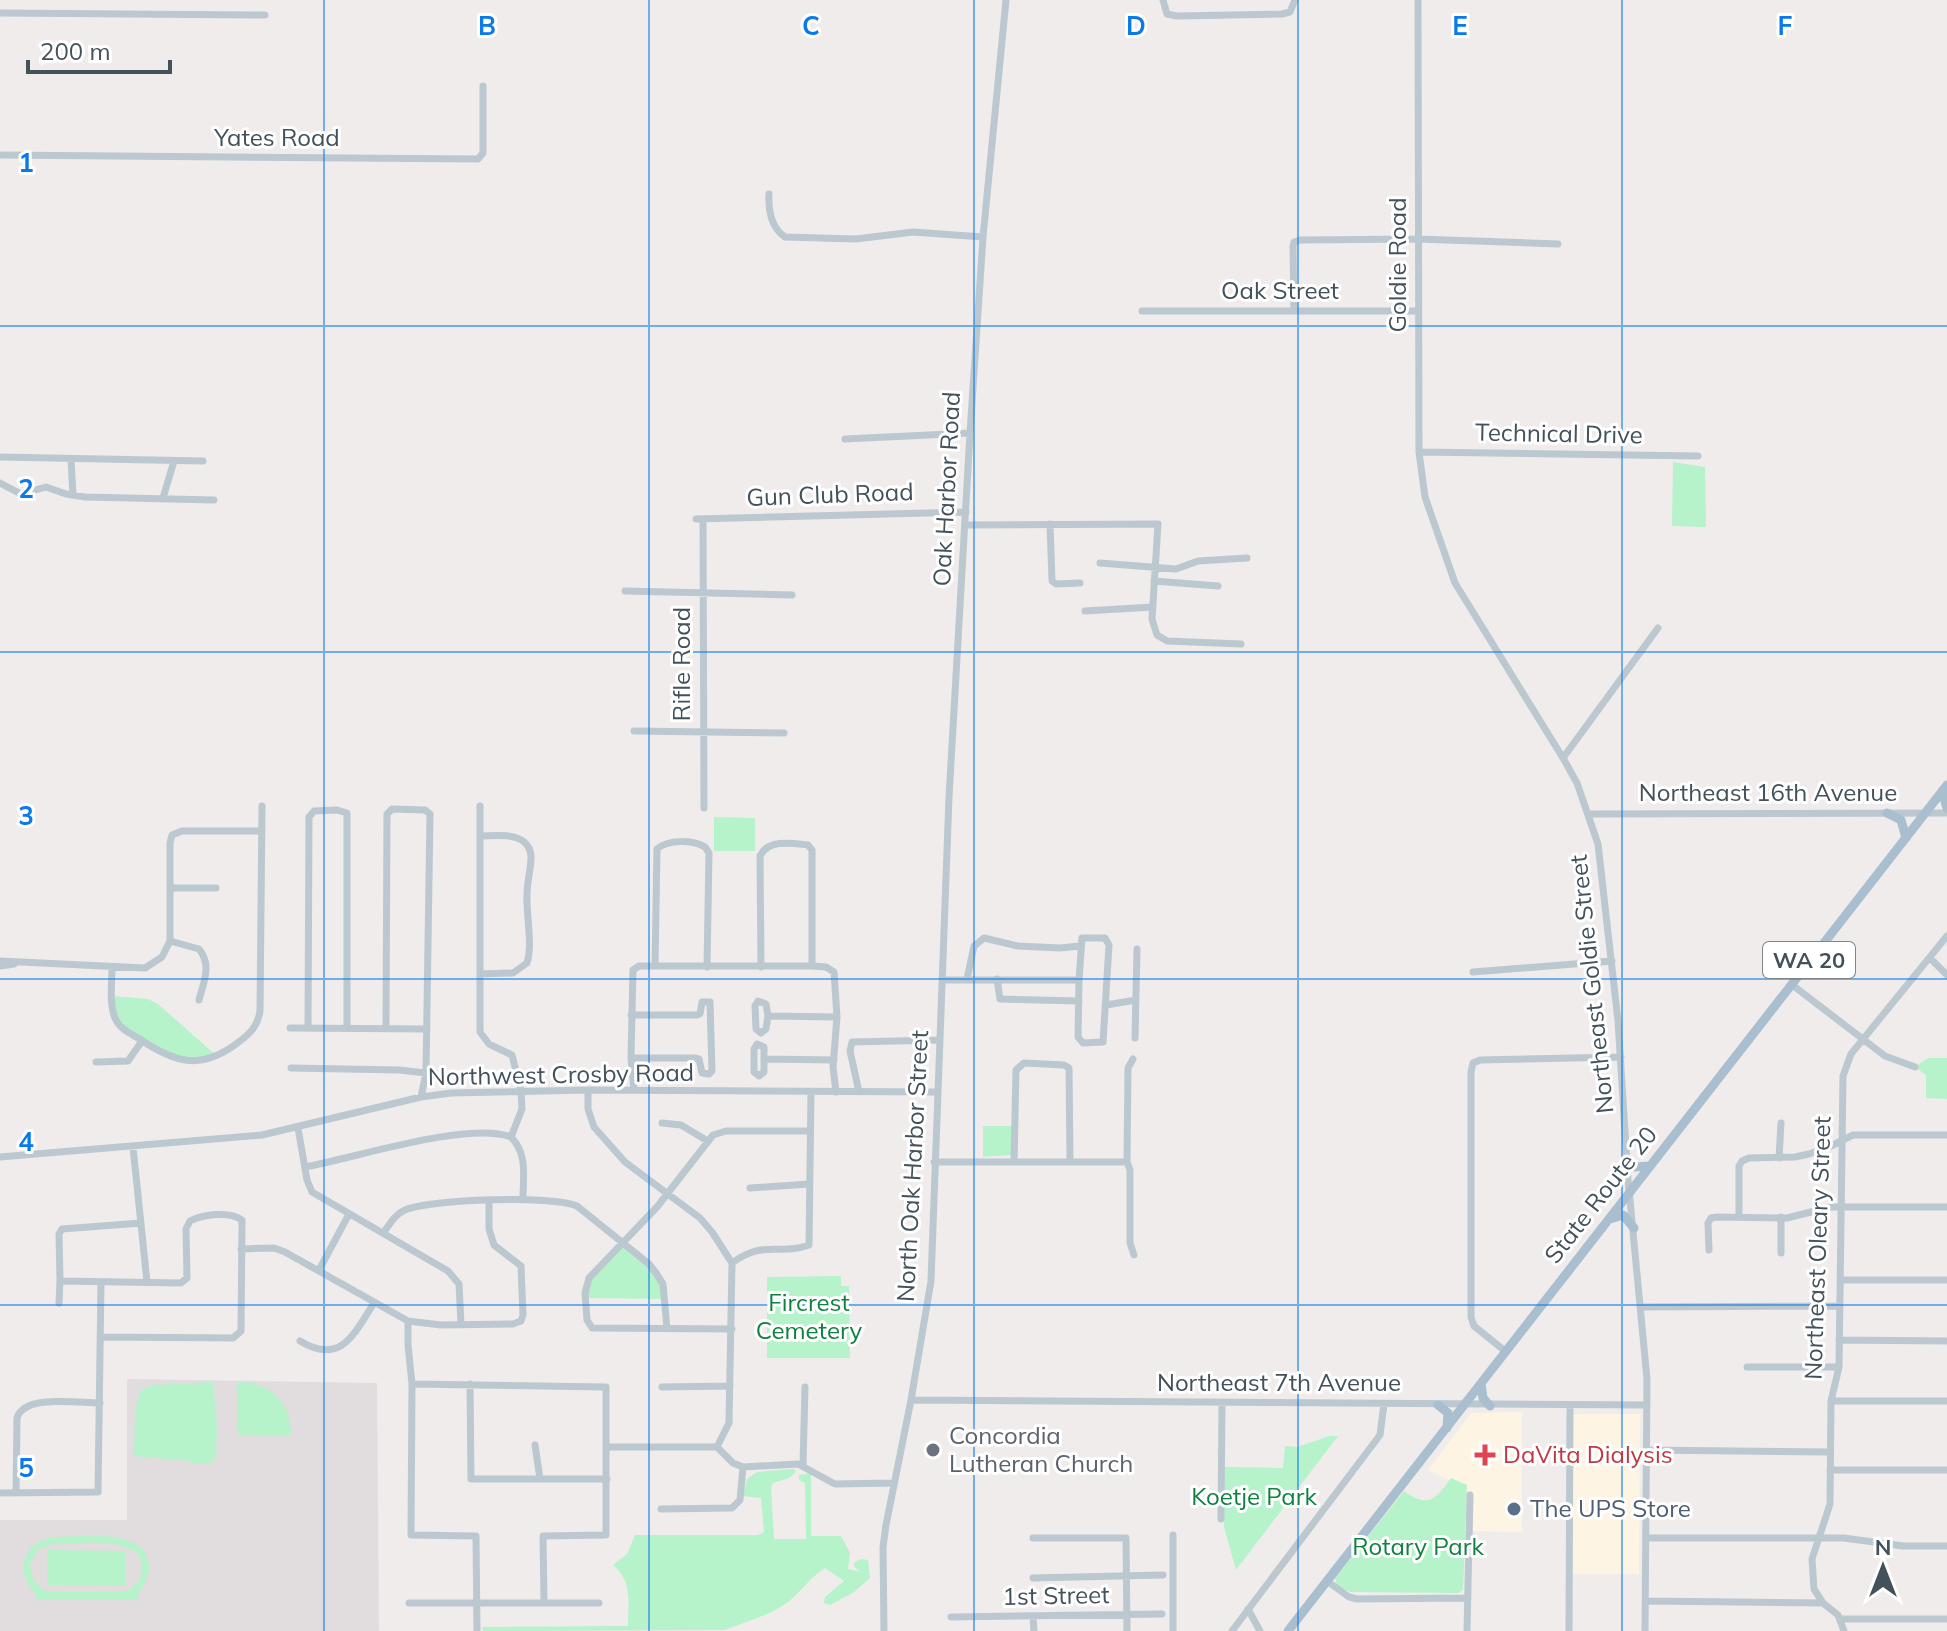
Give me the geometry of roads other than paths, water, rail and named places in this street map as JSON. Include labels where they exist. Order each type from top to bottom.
[{"type":"main road","points":[[1944,788],[1947,811]]},
{"type":"main road","name":"State Route 20","points":[[1288,1631],[1944,788]]},
{"type":"main road","points":[[1887,813],[1901,820],[1906,838]]},
{"type":"main road","points":[[1628,1159],[1635,1167],[1650,1166]]},
{"type":"main road","points":[[1607,1220],[1623,1215],[1634,1228]]},
{"type":"main road","points":[[1481,1384],[1483,1398],[1490,1406]]},
{"type":"main road","points":[[1438,1405],[1448,1413],[1446,1430]]},
{"type":"street","name":"Oak Harbor Road","points":[[942,980],[970,433],[983,237],[1006,0]]},
{"type":"street","points":[[1163,0],[1167,14],[1177,16],[1282,14],[1290,12],[1295,0]]},
{"type":"street","name":"Goldie Road","points":[[1418,0],[1419,452],[1425,497],[1434,528]]},
{"type":"street","points":[[0,13],[265,15]]},
{"type":"street","name":"Yates Road","points":[[0,155],[478,159],[483,153],[483,86]]},
{"type":"street","points":[[769,194],[768,205],[775,228],[785,237],[856,239],[913,232],[983,237]]},
{"type":"street","points":[[1294,311],[1294,242],[1300,240],[1418,239],[1558,244]]},
{"type":"street","name":"Oak Street","points":[[1142,311],[1418,311]]},
{"type":"street","points":[[845,439],[970,433]]},
{"type":"street","name":"Technical Drive","points":[[1419,452],[1698,456]]},
{"type":"street","points":[[0,457],[203,461]]},
{"type":"street","points":[[71,459],[73,495]]},
{"type":"street","points":[[163,498],[174,461]]},
{"type":"street","points":[[0,483],[21,494],[46,487],[73,495],[214,500]]},
{"type":"street","name":"Gun Club Road","points":[[699,519],[966,512]]},
{"type":"street","name":"Rifle Road","points":[[699,519],[704,808]]},
{"type":"street","points":[[1050,524],[1052,581],[1056,584],[1080,583]]},
{"type":"street","points":[[966,525],[1158,524],[1153,630],[1161,639],[1208,645],[1241,644]]},
{"type":"street","name":"Northeast Goldie Street","points":[[1434,528],[1455,583],[1563,758],[1589,814],[1603,873],[1621,1057],[1647,1405],[1645,1631]]},
{"type":"street","points":[[1100,563],[1176,569],[1198,561],[1247,558]]},
{"type":"street","points":[[1154,581],[1218,586]]},
{"type":"street","points":[[625,591],[792,595]]},
{"type":"street","points":[[1085,611],[1153,607]]},
{"type":"street","points":[[1563,758],[1658,628]]},
{"type":"street","points":[[634,731],[784,733]]},
{"type":"street","points":[[112,968],[114,1017],[120,1027],[173,1058],[196,1062],[217,1058],[247,1037],[255,1028],[260,1011],[262,806]]},
{"type":"street","points":[[480,806],[480,1032],[489,1044],[512,1055],[522,1109],[511,1137]]},
{"type":"street","points":[[386,1027],[387,814],[392,809],[425,810],[430,814],[426,1073],[421,1097]]},
{"type":"street","points":[[308,1028],[309,817],[314,811],[329,810],[347,813],[347,1027]]},
{"type":"street","name":"Northeast 16th Avenue","points":[[1589,814],[1947,811]]},
{"type":"street","points":[[0,964],[145,968],[162,957],[170,941],[170,838],[176,832],[262,831]]},
{"type":"street","points":[[480,836],[522,840],[529,848],[531,860],[527,879],[526,923],[530,947],[527,963],[513,973],[480,974]]},
{"type":"street","points":[[655,966],[657,849],[667,843],[698,843],[709,853],[707,967]]},
{"type":"street","points":[[761,967],[760,856],[771,844],[808,845],[812,850],[812,966]]},
{"type":"street","points":[[170,888],[216,888]]},
{"type":"street","name":"Northeast Oleary Street","points":[[1823,1603],[1814,1589],[1812,1552],[1830,1504],[1831,1401],[1839,1367],[1844,1066],[1863,1038],[1947,936]]},
{"type":"street","points":[[967,979],[974,946],[984,938],[1018,946],[1080,946]]},
{"type":"street","points":[[1082,938],[1105,938],[1109,941],[1103,1042],[1088,1044],[1078,1037],[1079,980],[1082,938]]},
{"type":"street","points":[[170,941],[199,949],[204,955],[207,969],[199,1000]]},
{"type":"street","points":[[1135,1038],[1137,949]]},
{"type":"street","points":[[1930,958],[1947,975]]},
{"type":"street","points":[[1473,972],[1612,961]]},
{"type":"street","points":[[634,1090],[631,1058],[633,970],[639,966],[812,966],[826,967],[834,972],[836,1092]]},
{"type":"street","points":[[997,979],[1000,999],[1079,1001]]},
{"type":"street","points":[[942,980],[1079,980]]},
{"type":"street","name":"North Oak Harbor Street","points":[[884,1631],[883,1547],[931,1281],[942,980]]},
{"type":"street","points":[[1791,984],[1885,1056],[1915,1067]]},
{"type":"street","points":[[1106,1005],[1136,1000]]},
{"type":"street","points":[[631,1015],[697,1015],[700,1014],[702,1002],[710,1002],[712,1071],[702,1073],[700,1062],[695,1058],[631,1058]]},
{"type":"street","points":[[768,1016],[837,1017]]},
{"type":"street","points":[[290,1028],[427,1029]]},
{"type":"street","points":[[859,1092],[850,1051],[852,1042],[938,1040]]},
{"type":"street","points":[[96,1062],[128,1061],[142,1041]]},
{"type":"street","points":[[1505,1351],[1474,1326],[1471,1317],[1473,1063],[1480,1060],[1621,1057]]},
{"type":"street","points":[[766,1059],[834,1060]]},
{"type":"street","points":[[1133,1059],[1128,1068],[1127,1162],[1130,1170],[1130,1243],[1134,1255]]},
{"type":"street","points":[[1014,1162],[1016,1070],[1024,1063],[1064,1065],[1069,1068],[1070,1162]]},
{"type":"street","points":[[291,1068],[426,1073]]},
{"type":"street","points":[[588,1090],[588,1109],[594,1127],[625,1162],[706,1225],[732,1263],[729,1423],[717,1447]]},
{"type":"street","name":"Northwest Crosby Road","points":[[0,1157],[262,1135],[421,1097],[451,1093],[588,1090],[936,1092]]},
{"type":"street","points":[[732,1263],[750,1251],[809,1245],[811,1092]]},
{"type":"street","points":[[662,1123],[681,1125],[706,1140]]},
{"type":"street","points":[[1779,1158],[1781,1123]]},
{"type":"street","points":[[298,1128],[312,1192],[448,1271],[456,1279],[460,1290],[461,1324]]},
{"type":"street","points":[[732,1329],[592,1328],[585,1293],[589,1278],[668,1193],[706,1140],[726,1131],[810,1131]]},
{"type":"street","points":[[305,1167],[442,1136],[497,1134],[511,1137],[518,1144],[524,1160],[523,1199]]},
{"type":"street","points":[[1739,1217],[1739,1166],[1749,1158],[1809,1154],[1853,1135],[1947,1135]]},
{"type":"street","points":[[133,1147],[147,1282]]},
{"type":"street","points":[[934,1162],[1127,1162]]},
{"type":"street","points":[[750,1188],[809,1184]]},
{"type":"street","points":[[384,1232],[403,1210],[431,1204],[523,1199],[559,1201],[577,1206],[649,1264],[663,1284],[667,1329]]},
{"type":"street","points":[[241,1249],[279,1249],[408,1321],[441,1325],[513,1324],[522,1319],[521,1266],[499,1250],[491,1239],[489,1201]]},
{"type":"street","points":[[1709,1250],[1708,1223],[1711,1218],[1781,1217],[1841,1207],[1947,1207]]},
{"type":"street","points":[[319,1270],[349,1214]]},
{"type":"street","points":[[60,1281],[186,1281],[186,1229],[190,1221],[229,1215],[239,1217],[242,1224],[241,1327],[236,1336],[100,1337]]},
{"type":"street","points":[[1781,1217],[1781,1253]]},
{"type":"street","points":[[59,1303],[61,1230],[67,1227],[141,1223]]},
{"type":"street","points":[[1840,1280],[1947,1280]]},
{"type":"street","points":[[0,1493],[98,1492],[101,1282]]},
{"type":"street","points":[[300,1341],[317,1350],[339,1347],[350,1340],[374,1303]]},
{"type":"street","points":[[1640,1307],[1840,1306]]},
{"type":"street","points":[[408,1321],[412,1384],[411,1535],[476,1536],[477,1631]]},
{"type":"street","points":[[1839,1340],[1947,1341]]},
{"type":"street","points":[[1747,1367],[1839,1367]]},
{"type":"street","points":[[412,1384],[606,1387],[606,1535],[543,1536],[544,1602]]},
{"type":"street","points":[[470,1384],[471,1479],[607,1479]]},
{"type":"street","points":[[662,1387],[730,1386]]},
{"type":"street","points":[[803,1465],[805,1387]]},
{"type":"street","name":"Northeast 7th Avenue","points":[[911,1400],[1647,1405]]},
{"type":"street","points":[[1831,1401],[1947,1401]]},
{"type":"street","points":[[16,1493],[17,1418],[22,1408],[33,1402],[100,1403]]},
{"type":"street","points":[[1221,1519],[1222,1403]]},
{"type":"street","points":[[1232,1631],[1380,1435],[1384,1404]]},
{"type":"street","points":[[1569,1631],[1570,1406]]},
{"type":"street","points":[[535,1445],[540,1479]]},
{"type":"street","points":[[607,1447],[717,1447],[733,1463],[743,1467],[803,1465],[835,1484],[894,1483]]},
{"type":"street","points":[[1646,1450],[1830,1452]]},
{"type":"street","points":[[661,1509],[732,1508],[740,1500],[743,1467]]},
{"type":"street","points":[[1830,1470],[1947,1470]]},
{"type":"street","points":[[1467,1631],[1470,1495]]},
{"type":"street","points":[[1173,1535],[1173,1631]]},
{"type":"street","points":[[1033,1538],[1126,1538],[1127,1631]]},
{"type":"street","points":[[1646,1538],[1844,1538],[1903,1546],[1947,1546]]},
{"type":"street","points":[[1033,1578],[1163,1575]]},
{"type":"street","points":[[1327,1581],[1349,1597],[1357,1599],[1468,1598]]},
{"type":"street","points":[[1646,1601],[1823,1603],[1841,1619],[1844,1631]]},
{"type":"street","points":[[409,1603],[599,1603]]},
{"type":"street","points":[[1248,1609],[1260,1631]]},
{"type":"street","name":"1st Street","points":[[951,1617],[1162,1614]]},
{"type":"street","points":[[1033,1617],[1034,1631]]},
{"type":"street","points":[[1841,1619],[1947,1619]]},
{"type":"place","name":"Concordia Lutheran Church","points":[[933,1450]]},
{"type":"place","name":"DaVita Dialysis","points":[[1485,1455]]},
{"type":"place","name":"The UPS Store","points":[[1514,1509]]},
{"type":"park label","name":"Fircrest Cemetery","points":[[809,1317]]},
{"type":"park label","name":"Koetje Park","points":[[1254,1497]]},
{"type":"park label","name":"Rotary Park","points":[[1418,1547]]}]
